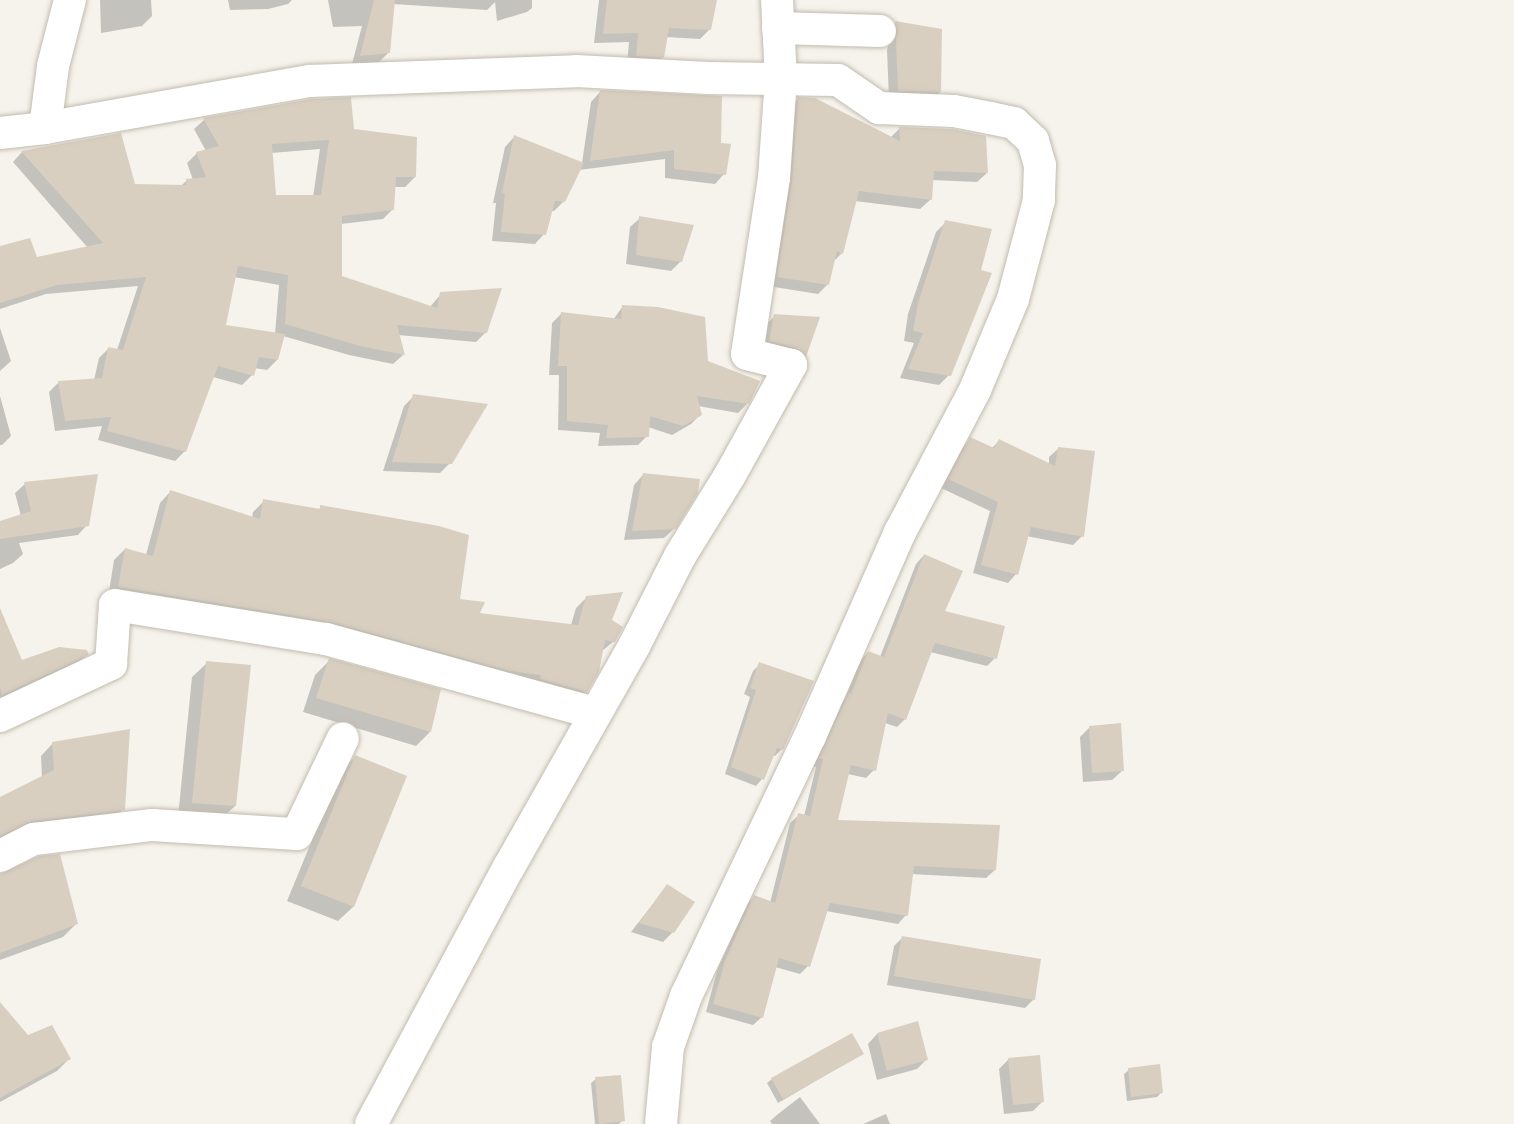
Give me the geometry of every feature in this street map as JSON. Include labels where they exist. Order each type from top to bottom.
[{"type":"street","points":[[45,128],[53,66],[70,0]]},
{"type":"street","points":[[371,1124],[595,713],[634,646],[680,556],[730,475],[791,365],[747,354],[774,178],[781,79],[778,14],[880,31]]},
{"type":"street","points":[[0,133],[45,128],[309,81],[576,71],[838,80],[879,108],[954,111],[1014,123],[1033,141],[1040,165],[1040,200],[1013,299],[975,390],[900,532],[810,736],[686,996],[668,1047],[661,1124]]},
{"type":"street","points":[[0,716],[111,664],[115,606],[326,639],[595,713]]},
{"type":"street","points":[[0,856],[34,839],[152,825],[297,834],[343,738]]},
{"type":"building","points":[[374,0],[395,0],[390,53],[360,56]]},
{"type":"building","points":[[607,0],[717,0],[711,30],[669,28],[664,58],[636,56],[638,33],[603,34]]},
{"type":"building","points":[[895,21],[942,29],[941,92],[898,91],[896,40],[898,31]]},
{"type":"building","points":[[600,90],[722,96],[721,143],[731,144],[726,175],[674,169],[674,150],[590,161]]},
{"type":"building","points":[[351,97],[354,129],[417,137],[416,177],[396,177],[394,210],[342,216],[342,276],[437,308],[440,292],[502,288],[487,333],[397,325],[405,355],[360,346],[285,324],[288,275],[238,266],[226,325],[285,334],[278,360],[259,357],[254,376],[218,366],[186,452],[107,431],[111,417],[65,421],[58,381],[102,378],[108,347],[123,350],[146,277],[57,285],[0,303],[0,246],[30,238],[37,257],[103,243],[21,151],[121,133],[135,184],[186,185],[186,179],[206,177],[196,152],[219,146],[203,118],[311,99]],"holes":[[[329,140],[321,195],[276,195],[272,144]]]},
{"type":"building","points":[[798,97],[815,98],[900,141],[899,127],[952,129],[986,136],[988,173],[934,171],[932,200],[859,191],[843,254],[837,251],[829,285],[777,277],[792,181]]},
{"type":"building","points":[[514,135],[584,163],[565,202],[555,201],[546,235],[501,232],[505,194],[502,193]]},
{"type":"building","points":[[639,216],[694,225],[682,262],[636,255]]},
{"type":"building","points":[[945,220],[992,229],[981,270],[992,273],[951,376],[908,369],[923,333],[913,331],[918,303]]},
{"type":"building","points":[[622,305],[658,307],[705,317],[708,361],[760,381],[749,404],[697,396],[702,415],[683,426],[650,416],[649,437],[606,438],[608,425],[567,421],[567,366],[558,366],[561,312],[621,319]]},
{"type":"building","points":[[774,314],[820,317],[806,357],[795,348],[769,341]]},
{"type":"building","points":[[413,394],[488,404],[452,464],[392,462]]},
{"type":"building","points":[[970,437],[994,448],[999,439],[1055,466],[1058,447],[1095,451],[1084,537],[1031,527],[1018,575],[981,565],[998,502],[948,479]]},
{"type":"building","points":[[643,473],[700,479],[698,493],[676,529],[632,531]]},
{"type":"building","points":[[98,474],[89,526],[0,539],[0,521],[31,511],[24,482]]},
{"type":"building","points":[[170,490],[260,519],[263,499],[320,509],[320,505],[439,526],[469,535],[460,599],[485,602],[480,613],[578,625],[586,596],[623,592],[612,620],[623,627],[615,642],[605,640],[599,672],[587,692],[540,679],[541,675],[509,671],[331,622],[118,587],[125,548],[153,556]]},
{"type":"building","points":[[924,554],[963,571],[945,611],[1005,626],[997,659],[935,643],[906,720],[888,713],[876,771],[851,765],[838,820],[1000,825],[996,870],[914,866],[908,916],[830,903],[810,967],[779,958],[763,1018],[713,1004],[725,961],[754,895],[775,903],[798,813],[810,816],[823,759],[819,758],[849,693],[851,694],[868,651],[884,657]]},
{"type":"building","points":[[0,608],[22,660],[59,647],[87,650],[89,655],[2,695],[0,687]]},
{"type":"building","points":[[329,658],[441,689],[431,732],[316,698]]},
{"type":"building","points":[[206,661],[251,665],[236,806],[192,803]]},
{"type":"building","points":[[759,662],[814,681],[783,750],[777,748],[764,780],[731,767],[756,690],[750,688]]},
{"type":"building","points":[[1121,723],[1124,771],[1092,773],[1089,726]]},
{"type":"building","points":[[130,729],[125,810],[32,821],[0,836],[0,797],[54,770],[52,742]]},
{"type":"building","points":[[355,755],[407,776],[354,907],[301,886]]},
{"type":"building","points":[[60,854],[78,924],[0,953],[0,874],[39,856]]},
{"type":"building","points":[[667,884],[695,902],[674,933],[639,923]]},
{"type":"building","points":[[902,936],[1041,959],[1035,1000],[894,976]]},
{"type":"building","points":[[0,1002],[28,1035],[52,1025],[71,1059],[0,1098]]},
{"type":"building","points":[[918,1021],[928,1060],[887,1071],[877,1033]]},
{"type":"building","points":[[852,1033],[864,1054],[783,1099],[771,1078]]},
{"type":"building","points":[[1040,1055],[1044,1102],[1013,1105],[1008,1058]]},
{"type":"building","points":[[1160,1064],[1163,1093],[1131,1097],[1128,1068]]},
{"type":"building","points":[[621,1075],[625,1121],[599,1124],[595,1077]]}]
